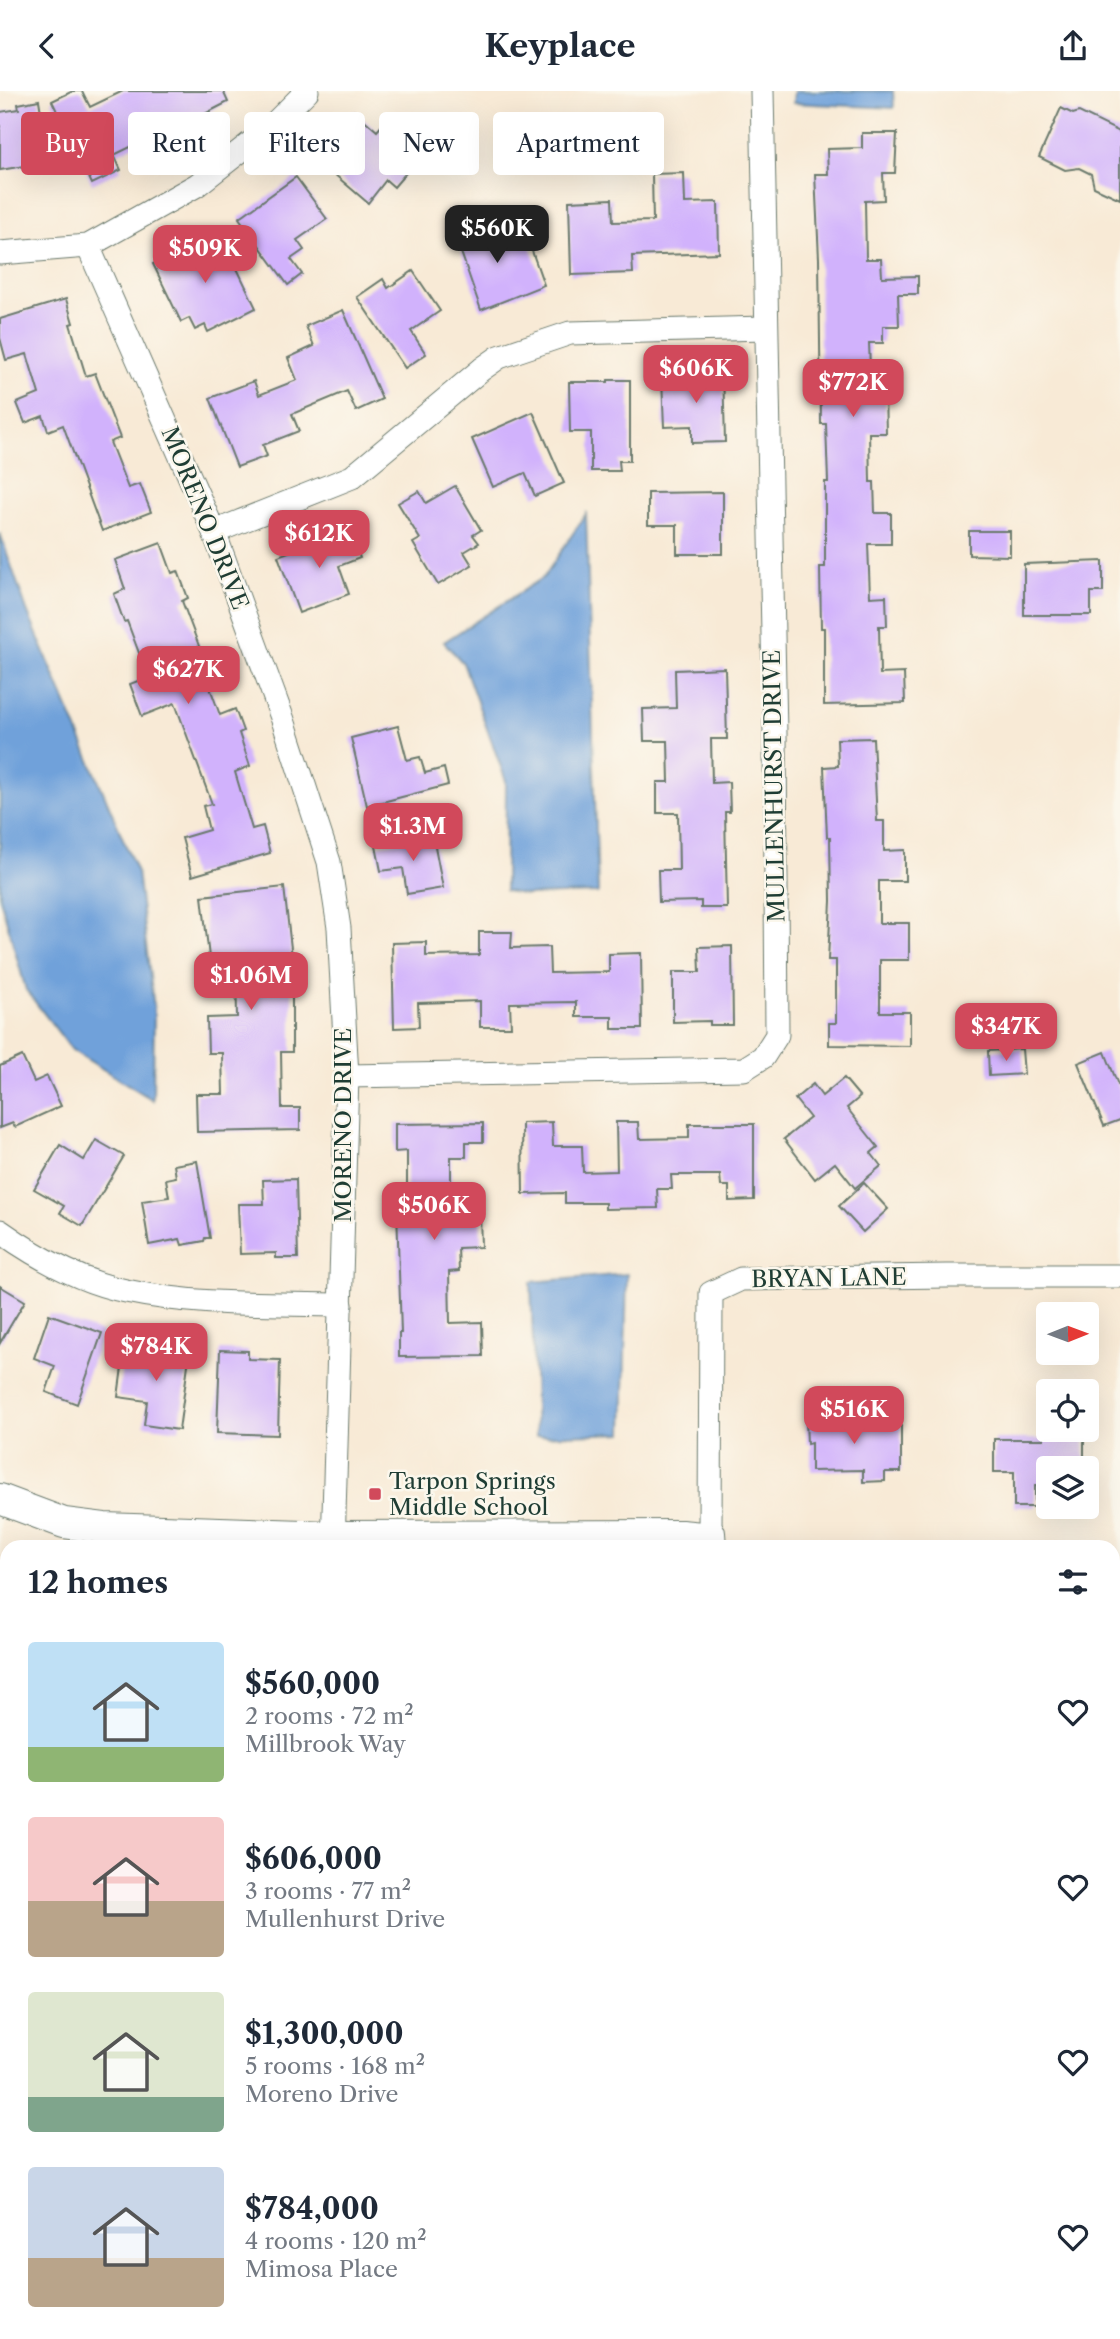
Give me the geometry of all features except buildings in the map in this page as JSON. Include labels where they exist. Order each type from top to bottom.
[{"type":"street","points":[[0,253],[88,246],[197,185],[272,126],[307,91]]},
{"type":"street","name":"MULLENHURST DRIVE","points":[[347,1076],[744,1069],[763,1057],[777,1035],[775,733],[762,91]]},
{"type":"street","name":"MORENO DRIVE","points":[[88,246],[214,532],[283,719],[329,862],[339,928],[347,1076],[333,1540]]},
{"type":"street","points":[[214,532],[352,477],[499,357],[570,333],[765,328]]},
{"type":"street","points":[[0,1231],[46,1262],[124,1291],[202,1302],[341,1305]]},
{"type":"street","name":"BRYAN LANE","points":[[711,1540],[711,1293],[741,1279],[1120,1276]]},
{"type":"street","points":[[0,1499],[64,1523],[104,1528],[300,1540]]},
{"type":"street","points":[[432,1540],[681,1535],[711,1540]]},
{"type":"water","points":[[794,91],[893,91],[894,108],[793,103]]},
{"type":"water","points":[[586,514],[598,893],[527,895],[505,891],[506,781],[463,663],[444,642],[544,577]]},
{"type":"water","points":[[0,533],[27,611],[137,872],[154,1008],[153,1100],[72,1050],[26,990],[0,898]]},
{"type":"water","points":[[627,1274],[623,1433],[536,1436],[531,1282]]},
{"type":"place","name":"Tarpon Springs Middle School","points":[[375,1494]]}]
